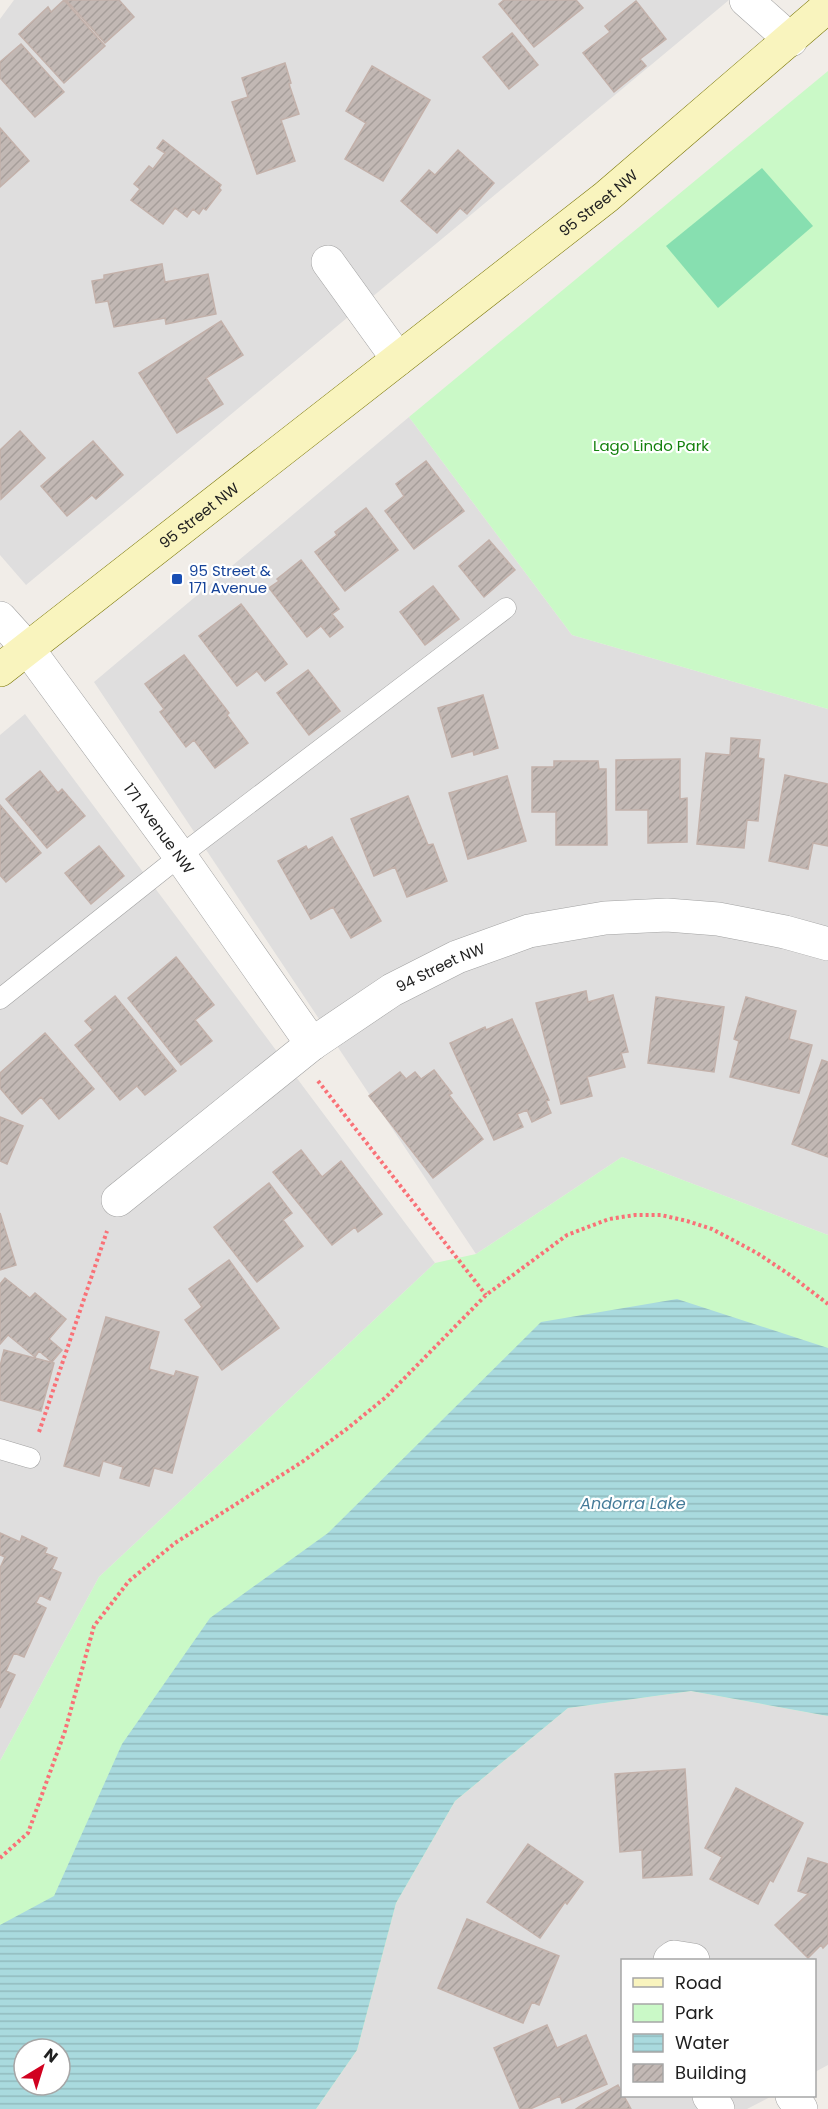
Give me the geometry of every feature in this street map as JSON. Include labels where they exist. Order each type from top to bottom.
[{"type":"street","points":[[746,0],[791,40]]},
{"type":"street","name":"95 Street NW","points":[[0,670],[606,197],[828,6]]},
{"type":"street","points":[[328,262],[398,358]]},
{"type":"street","name":"171 Avenue NW","points":[[0,618],[28,649],[180,856],[312,1044]]},
{"type":"street","name":"94 Street NW","points":[[118,1200],[312,1044],[392,990],[458,957],[529,931],[605,918],[667,915],[718,919],[785,932],[828,944]]},
{"type":"street","points":[[671,1959],[674,1957],[687,1959]]},
{"type":"lane","points":[[0,999],[180,856],[506,608]]},
{"type":"lane","points":[[0,1449],[30,1458]]},
{"type":"path","points":[[312,1044],[317,1080],[486,1295]]},
{"type":"path","points":[[30,1458],[118,1200]]},
{"type":"path","points":[[0,1858],[28,1833],[65,1731],[94,1626],[129,1581],[175,1543],[302,1462],[348,1428],[386,1397],[486,1295],[567,1235],[609,1219],[635,1215],[661,1215],[687,1221],[712,1229],[735,1241],[790,1275],[828,1305]]},
{"type":"shaded area","points":[[14,0],[729,0],[26,585],[0,555],[0,19]]},
{"type":"shaded area","points":[[409,417],[572,635],[828,709],[828,1235],[622,1157],[476,1254],[94,682]]},
{"type":"shaded area","points":[[25,714],[435,1263],[99,1577],[0,1761],[0,735]]},
{"type":"shaded area","points":[[691,1691],[828,1716],[828,2065],[816,2071],[816,1959],[621,1959],[621,2097],[770,2097],[747,2109],[316,2109],[357,2050],[396,1903],[455,1801],[568,1708]]},
{"type":"green space","name":"Lago Lindo Park","points":[[828,71],[828,709],[572,635],[409,417]]},
{"type":"green space","points":[[762,168],[813,226],[718,308],[666,246]]},
{"type":"green space","name":"Andorra Lake","points":[[622,1157],[828,1235],[828,1716],[691,1691],[568,1708],[455,1801],[396,1903],[357,2050],[316,2109],[0,2109],[0,1761],[99,1577],[435,1263],[476,1254]]},
{"type":"water","name":"Andorra Lake","points":[[677,1299],[828,1348],[828,1716],[691,1691],[568,1708],[455,1801],[396,1903],[357,2050],[316,2109],[0,2109],[0,1925],[54,1896],[122,1744],[210,1618],[328,1533],[541,1322]]},
{"type":"building","points":[[64,0],[105,46],[64,83],[19,34],[48,7],[51,12]]},
{"type":"building","points":[[66,0],[119,0],[134,17],[105,43]]},
{"type":"building","points":[[504,0],[576,0],[583,8],[534,47],[499,4]]},
{"type":"building","points":[[636,1],[666,39],[640,59],[646,66],[614,92],[583,53],[610,32],[605,26]]},
{"type":"building","points":[[512,33],[538,65],[509,89],[483,57]]},
{"type":"building","points":[[21,44],[64,92],[35,117],[0,78],[0,62]]},
{"type":"building","points":[[285,63],[299,114],[281,120],[295,161],[257,174],[232,102],[248,97],[242,78]]},
{"type":"building","points":[[372,66],[430,100],[383,181],[345,159],[366,123],[346,111]]},
{"type":"building","points":[[0,128],[29,161],[0,187]]},
{"type":"building","points":[[163,140],[221,185],[219,188],[221,190],[206,210],[203,208],[199,214],[193,209],[187,217],[175,208],[163,224],[131,200],[140,189],[134,184],[149,166],[153,169],[165,153],[157,148]]},
{"type":"building","points":[[458,150],[494,183],[467,214],[460,208],[437,233],[401,201],[429,170],[435,175]]},
{"type":"building","points":[[162,264],[165,282],[208,274],[216,314],[166,324],[165,318],[114,327],[108,301],[96,303],[92,281],[104,279],[104,275]]},
{"type":"building","points":[[221,321],[243,355],[206,378],[223,404],[177,433],[139,373]]},
{"type":"building","points":[[20,431],[45,458],[1,499],[0,450]]},
{"type":"building","points":[[93,441],[123,475],[96,499],[92,495],[67,516],[41,486]]},
{"type":"building","points":[[426,461],[464,511],[414,549],[385,511],[404,496],[396,484]]},
{"type":"building","points":[[366,508],[398,550],[345,591],[315,552],[337,535],[335,532]]},
{"type":"building","points":[[489,540],[515,570],[484,597],[459,566]]},
{"type":"building","points":[[301,560],[339,609],[332,614],[343,627],[330,637],[321,626],[307,637],[269,588]]},
{"type":"building","points":[[433,586],[459,619],[425,645],[400,612]]},
{"type":"building","points":[[241,604],[287,664],[265,681],[257,671],[237,686],[199,636]]},
{"type":"building","points":[[184,655],[229,713],[227,715],[248,743],[215,768],[194,740],[186,747],[160,712],[164,709],[145,684]]},
{"type":"building","points":[[308,670],[340,711],[309,735],[277,693]]},
{"type":"building","points":[[483,695],[498,748],[474,755],[473,751],[452,757],[438,708]]},
{"type":"building","points":[[731,738],[760,740],[758,758],[764,759],[758,821],[747,820],[744,848],[697,844],[706,753],[730,755]]},
{"type":"building","points":[[680,759],[680,799],[687,798],[687,842],[648,843],[648,810],[616,810],[616,760]]},
{"type":"building","points":[[554,761],[598,761],[599,769],[606,769],[607,845],[556,845],[556,812],[532,812],[532,767],[554,767]]},
{"type":"building","points":[[40,771],[58,793],[62,789],[85,816],[47,848],[6,799]]},
{"type":"building","points":[[785,775],[828,784],[828,846],[813,843],[808,869],[769,861]]},
{"type":"building","points":[[507,776],[526,841],[468,859],[449,793]]},
{"type":"building","points":[[408,796],[428,845],[433,844],[447,881],[407,897],[395,867],[374,876],[351,819]]},
{"type":"building","points":[[0,805],[41,853],[6,882],[0,875]]},
{"type":"building","points":[[332,837],[381,921],[351,938],[333,907],[311,919],[278,861],[306,846],[308,850]]},
{"type":"building","points":[[99,846],[124,876],[91,904],[65,873]]},
{"type":"building","points":[[176,957],[214,1005],[195,1020],[212,1041],[181,1065],[128,998]]},
{"type":"building","points":[[586,991],[588,1002],[613,995],[628,1052],[621,1053],[625,1067],[587,1077],[592,1096],[561,1104],[536,1003]]},
{"type":"building","points":[[115,996],[176,1071],[145,1095],[137,1086],[120,1100],[75,1045],[93,1030],[85,1021]]},
{"type":"building","points":[[656,997],[724,1007],[714,1072],[648,1063]]},
{"type":"building","points":[[746,997],[796,1011],[789,1039],[812,1045],[799,1093],[730,1077],[739,1041],[734,1039]]},
{"type":"building","points":[[512,1019],[549,1100],[546,1101],[551,1113],[532,1122],[527,1110],[517,1114],[523,1127],[494,1140],[450,1043],[485,1027],[486,1030]]},
{"type":"building","points":[[45,1033],[94,1089],[59,1119],[41,1097],[22,1114],[0,1088],[0,1073]]},
{"type":"building","points":[[822,1060],[828,1062],[828,1157],[792,1144]]},
{"type":"building","points":[[434,1070],[452,1093],[449,1095],[483,1139],[433,1178],[369,1096],[400,1072],[406,1079],[415,1072],[421,1079]]},
{"type":"building","points":[[0,1117],[23,1126],[7,1164],[0,1161]]},
{"type":"building","points":[[301,1150],[322,1177],[341,1161],[382,1214],[358,1232],[355,1227],[332,1245],[273,1172]]},
{"type":"building","points":[[269,1183],[292,1213],[283,1220],[303,1246],[257,1282],[214,1227]]},
{"type":"building","points":[[0,1213],[16,1265],[0,1270]]},
{"type":"building","points":[[229,1260],[279,1328],[222,1370],[185,1320],[202,1307],[189,1289]]},
{"type":"building","points":[[5,1278],[30,1298],[35,1293],[66,1319],[49,1339],[62,1350],[52,1362],[39,1351],[35,1357],[8,1335],[0,1344],[0,1284]]},
{"type":"building","points":[[106,1317],[159,1332],[149,1369],[174,1376],[176,1371],[198,1377],[172,1473],[154,1468],[149,1486],[120,1478],[123,1467],[103,1461],[99,1476],[64,1466]]},
{"type":"building","points":[[4,1350],[54,1363],[41,1411],[0,1400],[0,1366]]},
{"type":"building","points":[[0,1533],[20,1542],[22,1536],[47,1548],[45,1553],[57,1558],[52,1569],[61,1573],[50,1600],[40,1595],[36,1603],[46,1608],[24,1657],[14,1653],[6,1671],[15,1675],[0,1708],[0,1568],[5,1557],[0,1555]]},
{"type":"building","points":[[685,1769],[692,1875],[643,1878],[642,1850],[620,1852],[615,1774]]},
{"type":"building","points":[[736,1788],[803,1823],[773,1882],[770,1880],[758,1904],[710,1879],[722,1857],[705,1848]]},
{"type":"building","points":[[528,1844],[583,1882],[567,1904],[565,1902],[540,1938],[487,1902]]},
{"type":"building","points":[[808,1858],[828,1864],[828,1943],[823,1948],[821,1945],[808,1958],[775,1925],[808,1894],[798,1891]]},
{"type":"building","points":[[467,1919],[559,1956],[539,2005],[532,2002],[523,2023],[438,1988]]},
{"type":"building","points":[[547,2025],[557,2048],[586,2035],[607,2084],[562,2103],[560,2096],[530,2109],[520,2109],[494,2048]]},
{"type":"building","points":[[618,2085],[621,2097],[624,2097],[631,2109],[576,2109]]},
{"type":"place","name":"95 Street & 171 Avenue","points":[[177,579]]}]
